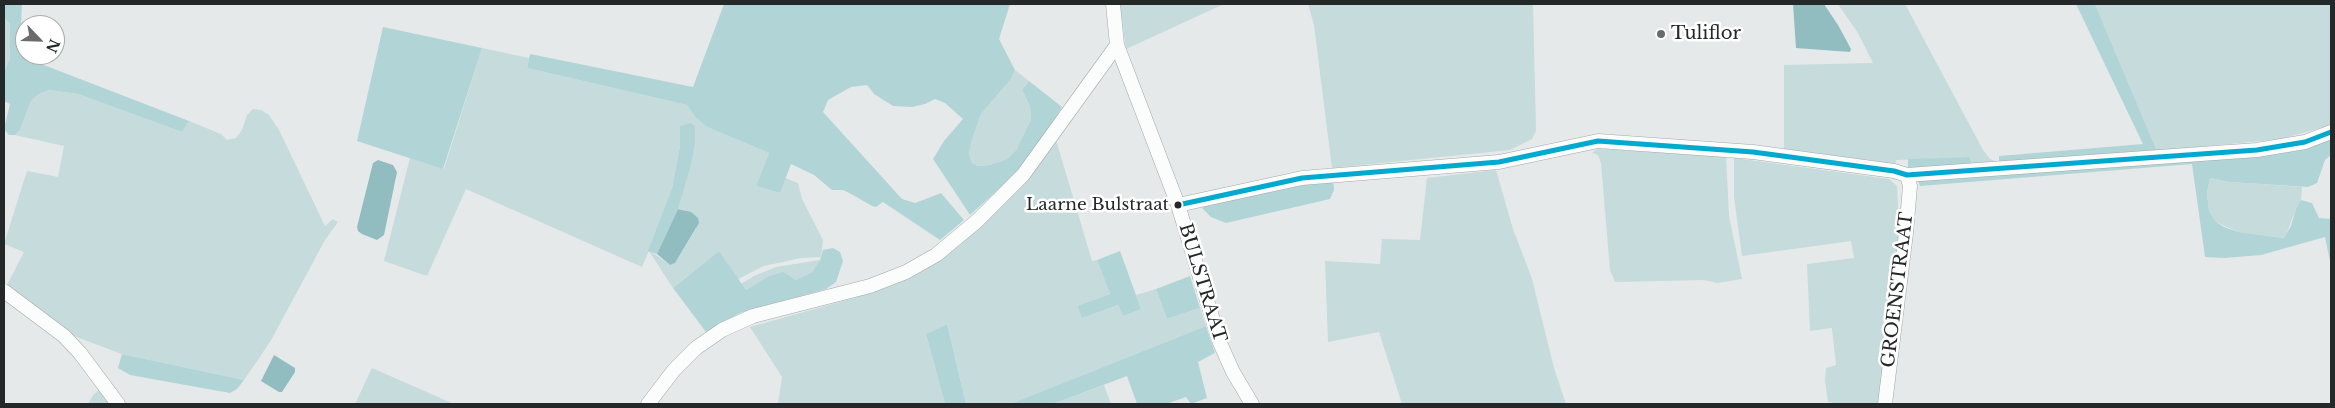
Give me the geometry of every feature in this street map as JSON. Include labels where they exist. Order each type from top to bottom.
[{"type":"street","name":"BULSTRAAT","points":[[1113,4],[1117,46],[1178,205],[1220,343],[1233,372],[1252,404]]},
{"type":"street","points":[[648,404],[674,370],[690,353],[722,330],[754,316],[870,286],[906,272],[936,255],[976,222],[1023,175],[1117,46]]},
{"type":"street","points":[[1178,205],[1302,178],[1500,162],[1598,141],[1753,152],[1894,170],[1907,175],[2257,150],[2304,142],[2331,132]]},
{"type":"street","name":"GROENSTRAAT","points":[[1885,404],[1906,233],[1910,186],[1907,175]]},
{"type":"street","points":[[4,291],[64,336],[80,353],[118,404]]},
{"type":"shaded area","points":[[4,4],[22,4],[22,15],[15,15],[15,65],[44,65],[189,121],[182,132],[78,94],[49,90],[39,94],[31,101],[20,130],[15,135],[9,135],[4,129],[10,104],[4,101],[4,72],[10,58],[10,24],[4,18]]},
{"type":"shaded area","points":[[724,4],[1010,4],[999,39],[1015,70],[1011,79],[981,114],[971,143],[969,154],[972,163],[978,166],[990,165],[1007,159],[1017,149],[1031,120],[1030,106],[1022,90],[1029,81],[1062,107],[1045,134],[1013,176],[970,215],[933,159],[944,141],[963,119],[945,103],[935,99],[912,107],[893,106],[874,94],[867,85],[851,87],[828,100],[823,112],[902,199],[915,203],[941,193],[964,220],[940,240],[883,202],[876,207],[843,190],[832,190],[814,175],[791,164],[780,193],[756,186],[769,153],[707,127],[696,118],[687,105],[527,68],[530,54],[693,87]]},
{"type":"shaded area","points":[[1120,4],[1224,4],[1126,49]]},
{"type":"shaded area","points":[[1308,4],[1533,4],[1536,131],[1532,139],[1510,150],[1332,168],[1314,25]]},
{"type":"shaded area","points":[[1793,4],[1824,4],[1851,49],[1850,52],[1796,48]]},
{"type":"shaded area","points":[[1838,4],[1905,4],[1983,150],[1990,159],[1999,163],[1972,166],[1970,157],[1896,160],[1895,166],[1784,149],[1784,65],[1873,63],[1858,33]]},
{"type":"shaded area","points":[[2076,4],[2095,4],[2157,151],[1999,163],[1999,156],[2143,144]]},
{"type":"shaded area","points":[[2095,4],[2331,4],[2331,125],[2281,139],[2157,151]]},
{"type":"shaded area","points":[[4,18],[10,24],[10,58],[4,72]]},
{"type":"shaded area","points":[[383,27],[482,48],[443,169],[357,141]]},
{"type":"shaded area","points":[[482,48],[529,58],[527,68],[687,105],[696,118],[707,127],[769,153],[756,186],[780,193],[785,178],[798,183],[802,199],[823,240],[821,257],[801,258],[764,266],[738,279],[719,251],[673,288],[649,251],[642,267],[466,189],[427,276],[384,261],[410,158],[444,169]],"holes":[[[680,126],[695,144],[678,209],[685,210],[696,229],[675,263],[670,265],[649,250],[672,188],[680,146]]]},
{"type":"shaded area","points":[[1015,70],[1029,81],[1022,90],[1030,106],[1031,120],[1027,133],[1017,149],[1007,159],[990,165],[978,166],[972,163],[969,154],[981,114],[1011,79]]},
{"type":"shaded area","points":[[49,90],[78,94],[182,132],[189,121],[221,134],[227,140],[236,138],[242,130],[247,115],[253,109],[261,110],[269,115],[279,130],[325,226],[333,219],[338,222],[325,240],[270,342],[244,380],[122,354],[74,336],[6,287],[24,252],[4,244],[27,171],[58,177],[64,146],[15,135],[20,130],[31,101],[39,94]]},
{"type":"shaded area","points":[[691,123],[695,126],[695,144],[690,168],[678,209],[657,254],[648,251],[672,188],[680,146],[680,126]]},
{"type":"shaded area","points":[[2331,139],[2331,155],[2325,160],[2317,183],[2308,187],[2230,182],[2210,178],[2207,193],[2209,211],[2216,222],[2224,227],[2238,232],[2284,238],[2301,200],[2312,203],[2319,218],[2331,219],[2331,266],[2325,237],[2261,255],[2224,258],[2205,257],[2192,164],[1920,186],[1917,178],[2283,153]]},
{"type":"shaded area","points":[[1056,140],[1092,261],[1097,260],[1110,294],[1077,306],[1082,318],[1118,305],[1123,316],[1141,309],[1136,295],[1156,289],[1167,319],[1200,308],[1206,326],[1010,404],[966,404],[947,324],[926,334],[945,404],[778,404],[782,377],[750,327],[854,298],[910,278],[931,266],[969,235]]},
{"type":"shaded area","points":[[1597,149],[1726,155],[1729,216],[1742,279],[1717,283],[1704,280],[1615,282],[1610,270],[1601,163],[1598,155],[1592,153]]},
{"type":"shaded area","points":[[1970,157],[1972,166],[1908,170],[1908,159]]},
{"type":"shaded area","points":[[1734,158],[1889,179],[1897,186],[1899,230],[1895,278],[1878,403],[1841,404],[1828,402],[1825,380],[1826,368],[1836,365],[1832,328],[1810,331],[1807,264],[1854,258],[1851,241],[1742,256],[1734,197]]},
{"type":"shaded area","points":[[378,160],[393,165],[397,172],[384,235],[377,240],[362,234],[358,231],[357,227],[373,163]]},
{"type":"shaded area","points":[[1496,170],[1513,229],[1532,279],[1554,368],[1566,404],[1402,404],[1379,332],[1328,342],[1325,261],[1380,264],[1382,239],[1420,240],[1427,178]]},
{"type":"shaded area","points":[[2210,178],[2230,182],[2302,187],[2301,200],[2296,208],[2285,238],[2238,232],[2216,222],[2209,211],[2207,193]]},
{"type":"shaded area","points":[[1333,179],[1334,190],[1330,199],[1226,223],[1211,217],[1202,208],[1209,204]]},
{"type":"shaded area","points":[[678,209],[691,212],[698,218],[699,223],[675,263],[670,265],[657,254]]},
{"type":"shaded area","points":[[833,248],[840,252],[843,261],[836,282],[826,289],[740,313],[706,332],[673,288],[719,251],[746,290],[767,277],[783,272],[796,280],[812,272],[820,260],[823,250]]},
{"type":"shaded area","points":[[1120,251],[1141,309],[1123,316],[1118,305],[1082,318],[1077,306],[1110,294],[1097,260]]},
{"type":"shaded area","points":[[820,260],[812,272],[796,280],[790,276],[767,277],[746,290],[741,284],[754,276],[776,267]]},
{"type":"shaded area","points":[[1190,276],[1200,308],[1167,319],[1156,289]]},
{"type":"shaded area","points":[[947,324],[966,404],[945,404],[926,334]]},
{"type":"shaded area","points":[[1206,326],[1215,353],[1198,362],[1207,398],[1191,404],[1186,397],[1166,404],[1137,404],[1127,376],[1053,404],[1010,404]]},
{"type":"shaded area","points":[[122,354],[244,380],[237,389],[230,393],[130,375],[118,368]]},
{"type":"shaded area","points":[[274,355],[295,368],[295,372],[282,392],[261,381]]},
{"type":"shaded area","points":[[372,368],[454,404],[355,404]]},
{"type":"shaded area","points":[[1104,385],[1111,404],[1053,404]]},
{"type":"shaded area","points":[[99,390],[111,404],[88,404],[93,395]]},
{"type":"transit line","points":[[1178,205],[1302,178],[1499,162],[1598,141],[1753,152],[1894,171],[1907,175],[2257,150],[2305,142],[2331,132]]},
{"type":"place","name":"Tuliflor","points":[[1661,34]]},
{"type":"place","name":"Laarne Bulstraat","points":[[1178,205]]}]
